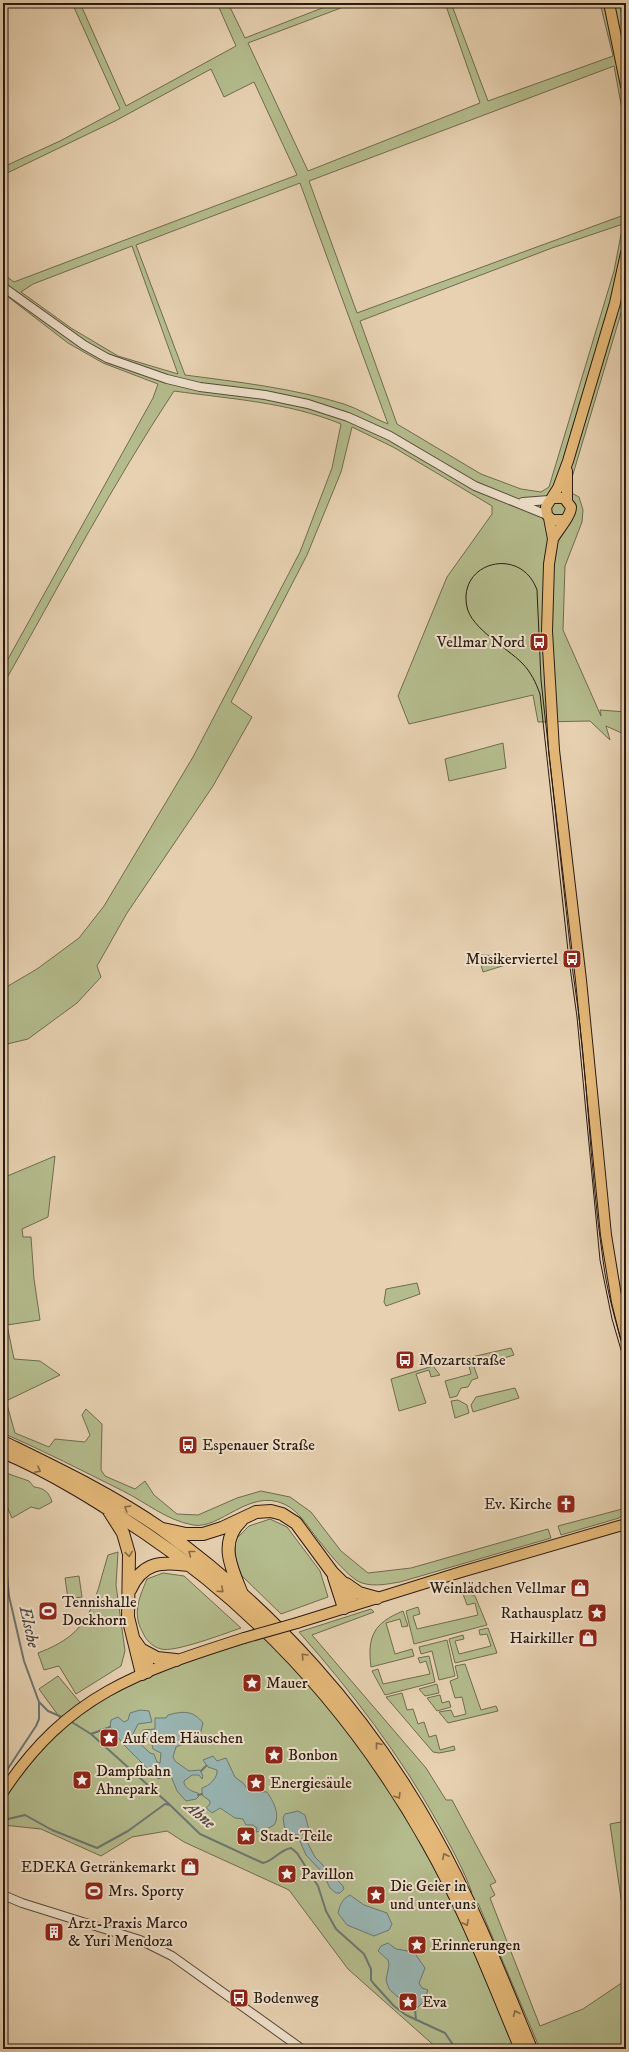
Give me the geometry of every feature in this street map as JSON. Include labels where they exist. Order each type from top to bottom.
[{"type":"highway","points":[[3,1442],[98,1490],[160,1529],[242,1595],[324,1677],[383,1752],[434,1833],[475,1916],[531,2049]]},
{"type":"highway","points":[[3,1452],[68,1485],[106,1507],[191,1565],[258,1622],[305,1671],[354,1729],[377,1762],[428,1845],[477,1945],[521,2049]]},
{"type":"highway","points":[[106,1507],[123,1533],[128,1548],[130,1561],[128,1617],[145,1673]]},
{"type":"highway","points":[[160,1529],[186,1534],[203,1534],[216,1531],[256,1512],[277,1512],[287,1516],[300,1528],[336,1576],[348,1588],[348,1606]]},
{"type":"highway","points":[[242,1595],[231,1565],[228,1548],[232,1532],[246,1517]]},
{"type":"highway","points":[[128,1595],[138,1576],[151,1566],[167,1562],[191,1565]]},
{"type":"highway","points":[[336,1576],[359,1593],[377,1598]]},
{"type":"highway","points":[[134,1639],[148,1662],[145,1673]]},
{"type":"highway","points":[[142,1650],[158,1658],[176,1660]]},
{"type":"main road","points":[[610,3],[626,86]]},
{"type":"main road","points":[[553,539],[546,508],[568,461],[615,303],[626,253]]},
{"type":"main road","points":[[568,461],[567,500],[571,511],[553,539],[549,564],[547,631],[554,750],[584,1010],[606,1235],[626,1334]]},
{"type":"main road","points":[[550,499],[560,496],[567,500]]},
{"type":"main road","points":[[548,516],[556,521],[564,520]]},
{"type":"main road","points":[[3,1792],[27,1758],[63,1722],[83,1706],[110,1689],[145,1673],[176,1660],[244,1638],[626,1524]]},
{"type":"street","points":[[3,287],[84,345],[108,358],[166,379],[200,387],[265,395],[308,404],[348,417],[390,436],[475,486],[518,502],[548,516]]},
{"type":"street","points":[[518,502],[550,499]]},
{"type":"street","points":[[3,1895],[22,1903],[140,1940],[154,1946],[172,1956],[302,2049]]},
{"type":"green space","points":[[72,3],[80,3],[126,106],[236,46],[217,3],[228,3],[245,38],[335,3],[354,3],[248,43],[308,171],[480,103],[445,3],[451,3],[488,101],[613,56],[600,3],[619,3],[626,33],[626,131],[626,290],[622,308],[626,309],[626,314],[621,313],[568,491],[579,497],[583,510],[582,522],[565,566],[563,630],[601,716],[600,710],[626,712],[626,735],[606,726],[610,740],[590,721],[538,722],[533,695],[409,724],[398,696],[447,577],[492,514],[492,506],[393,447],[352,427],[341,472],[307,555],[231,702],[252,717],[213,786],[127,913],[97,966],[101,977],[77,1003],[28,1039],[3,1045],[3,989],[37,969],[79,938],[104,906],[193,757],[300,552],[332,468],[341,424],[280,406],[174,391],[107,499],[3,685],[3,668],[153,398],[158,384],[103,363],[68,343],[3,293],[3,274],[14,282],[297,175],[254,82],[224,97],[211,69],[115,121],[3,175],[3,167],[60,141],[120,109]],"holes":[[[614,66],[626,131],[624,215],[357,313],[309,181]],[[300,183],[388,424],[350,406],[324,398],[265,386],[185,375],[136,245]],[[623,224],[614,271],[549,487],[541,492],[521,489],[481,474],[397,424],[360,321],[552,248]],[[132,246],[178,374],[118,356],[71,328],[21,292],[33,284]]]},
{"type":"green space","points":[[503,743],[506,768],[449,781],[445,759]]},
{"type":"green space","points":[[478,955],[510,956],[512,963],[483,972]]},
{"type":"green space","points":[[55,1156],[48,1217],[22,1229],[23,1237],[31,1237],[34,1279],[40,1320],[7,1325],[14,1359],[40,1361],[60,1375],[6,1401],[15,1433],[49,1447],[55,1439],[85,1442],[90,1435],[82,1415],[86,1409],[102,1424],[101,1470],[105,1476],[135,1489],[145,1481],[154,1495],[177,1514],[198,1515],[237,1498],[261,1491],[290,1497],[311,1512],[341,1551],[368,1573],[411,1568],[548,1529],[551,1538],[400,1582],[372,1585],[362,1583],[349,1575],[305,1522],[292,1509],[284,1504],[271,1501],[259,1501],[247,1505],[214,1522],[203,1525],[183,1523],[78,1469],[3,1433],[3,1171],[5,1177]]},
{"type":"green space","points":[[417,1283],[420,1294],[386,1306],[384,1302],[386,1289]]},
{"type":"green space","points":[[511,1348],[514,1355],[474,1367],[478,1378],[472,1380],[468,1387],[461,1388],[457,1396],[450,1398],[445,1381],[471,1374],[467,1358]]},
{"type":"green space","points":[[433,1366],[440,1375],[431,1377],[429,1370],[416,1374],[426,1403],[399,1411],[391,1379]]},
{"type":"green space","points":[[515,1388],[519,1398],[473,1412],[471,1405],[476,1397]]},
{"type":"green space","points":[[458,1400],[467,1405],[469,1413],[455,1418],[451,1401]]},
{"type":"green space","points":[[3,1472],[29,1481],[34,1487],[41,1488],[48,1493],[52,1502],[39,1509],[31,1507],[12,1518],[3,1497]]},
{"type":"green space","points":[[626,1508],[626,1511],[619,1518],[561,1535],[558,1526]]},
{"type":"green space","points":[[270,1519],[287,1527],[320,1571],[328,1597],[281,1614],[241,1575],[235,1558],[235,1540],[249,1526]]},
{"type":"green space","points":[[118,1552],[116,1585],[125,1651],[121,1666],[76,1694],[59,1666],[44,1670],[38,1653],[56,1645],[70,1636],[80,1626],[88,1615],[93,1603],[108,1555]]},
{"type":"green space","points":[[163,1573],[184,1576],[241,1628],[177,1648],[157,1648],[145,1637],[139,1624],[137,1611],[147,1579]]},
{"type":"green space","points":[[79,1576],[82,1597],[68,1599],[65,1578]]},
{"type":"green space","points":[[469,1593],[475,1596],[487,1625],[414,1644],[406,1611],[418,1607],[420,1614],[413,1616],[417,1629],[478,1615],[475,1603],[467,1605],[463,1594]]},
{"type":"green space","points":[[371,1609],[374,1612],[312,1635],[426,1768],[446,1800],[452,1800],[496,1882],[490,1885],[495,1895],[490,1898],[540,2026],[583,2009],[626,1980],[626,2049],[540,2049],[478,1903],[457,1913],[515,2049],[438,2049],[348,1969],[289,1890],[184,1842],[167,1831],[132,1837],[101,1856],[41,1829],[3,1825],[3,1792],[63,1722],[39,1689],[58,1676],[83,1706],[110,1689],[261,1633],[310,1684],[355,1737],[407,1818],[452,1903],[472,1893],[461,1867],[439,1825],[392,1749],[338,1678],[299,1632]]},
{"type":"green space","points":[[403,1611],[408,1626],[402,1627],[400,1619],[386,1623],[395,1654],[412,1649],[414,1656],[371,1667],[370,1647],[375,1632],[385,1620]]},
{"type":"green space","points":[[488,1628],[497,1653],[455,1663],[449,1639],[463,1635],[464,1639],[455,1641],[459,1654],[491,1646],[487,1634],[480,1635],[479,1630]]},
{"type":"green space","points":[[447,1640],[455,1676],[439,1680],[432,1651],[421,1654],[419,1647]]},
{"type":"green space","points":[[429,1656],[435,1682],[385,1695],[372,1671],[378,1669],[383,1684],[430,1674],[426,1661],[420,1663],[418,1658]]},
{"type":"green space","points":[[465,1664],[481,1710],[496,1706],[498,1711],[448,1723],[439,1712],[451,1710],[454,1717],[466,1714],[462,1697],[455,1698],[450,1681],[458,1678],[455,1666]]},
{"type":"green space","points":[[437,1684],[439,1693],[425,1696],[419,1689]]},
{"type":"green space","points":[[402,1693],[407,1710],[413,1709],[418,1724],[424,1722],[429,1737],[436,1735],[440,1750],[454,1746],[455,1750],[439,1753],[433,1752],[386,1697]]},
{"type":"green space","points":[[440,1695],[442,1703],[449,1701],[451,1707],[437,1711],[427,1698]]},
{"type":"green space","points":[[626,1821],[626,1917],[622,1905],[610,1824]]},
{"type":"water","points":[[140,1710],[149,1711],[152,1722],[138,1724],[132,1736],[150,1753],[154,1754],[157,1762],[160,1763],[161,1753],[153,1749],[151,1740],[142,1737],[141,1733],[143,1730],[155,1729],[155,1718],[166,1718],[168,1715],[183,1712],[195,1716],[203,1723],[200,1735],[176,1747],[173,1757],[175,1761],[189,1771],[200,1770],[203,1776],[202,1779],[199,1775],[192,1775],[184,1781],[188,1789],[198,1793],[199,1796],[196,1799],[186,1801],[177,1791],[171,1776],[168,1775],[158,1779],[124,1745],[110,1727],[111,1720],[118,1717],[124,1722],[128,1720],[130,1713]]},
{"type":"water","points":[[213,1756],[217,1761],[226,1758],[235,1777],[243,1783],[249,1791],[267,1792],[274,1804],[277,1817],[274,1825],[265,1830],[256,1832],[257,1828],[253,1825],[246,1825],[243,1819],[235,1818],[220,1808],[212,1813],[206,1808],[210,1804],[210,1801],[202,1795],[202,1788],[212,1781],[216,1776],[217,1770],[208,1767],[203,1760]]},
{"type":"water","points":[[298,1811],[305,1815],[309,1830],[300,1835],[291,1834],[285,1830],[283,1818],[285,1814]]},
{"type":"water","points":[[305,1838],[315,1857],[343,1886],[344,1889],[340,1893],[336,1893],[330,1888],[322,1872],[306,1855],[299,1839]]},
{"type":"water","points":[[350,1895],[364,1905],[387,1913],[392,1924],[389,1930],[374,1936],[347,1925],[338,1913],[342,1902]]},
{"type":"water","points":[[388,1943],[396,1949],[414,1952],[425,1968],[419,1983],[422,1988],[428,1990],[423,2002],[415,2010],[410,2008],[389,1989],[386,1980],[389,1965],[388,1960],[378,1951],[381,1946]]},
{"type":"waterway","name":"Elsche","points":[[3,1298],[3,1307]]},
{"type":"waterway","name":"Elsche","points":[[3,1519],[5,1523]]},
{"type":"waterway","name":"Elsche","points":[[3,1532],[9,1596],[24,1661],[39,1702],[48,1711],[64,1718]]},
{"type":"waterway","name":"Elsche","points":[[3,1776],[36,1726],[39,1719],[39,1703]]},
{"type":"waterway","name":"Elsche","points":[[70,1721],[91,1734],[110,1727]]},
{"type":"waterway","name":"Elsche","points":[[91,1734],[169,1804]]},
{"type":"waterway","points":[[201,1771],[206,1766]]},
{"type":"waterway","points":[[198,1795],[202,1794]]},
{"type":"waterway","name":"Ahne","points":[[3,1817],[8,1819],[25,1815],[52,1830],[97,1848],[128,1831],[165,1804],[170,1805],[200,1834],[263,1863],[291,1848],[297,1853],[318,1886],[326,1911],[336,1929],[364,1954],[371,1969],[371,1980],[374,1984],[394,2006],[406,2015],[445,2033],[456,2049]]},
{"type":"waterway","points":[[415,2009],[416,2020]]},
{"type":"tram line","points":[[626,1358],[607,1285],[598,1224],[582,1045],[541,680],[537,590],[529,576],[518,567],[505,564],[492,565],[481,570],[471,579],[466,592],[467,607],[470,615],[482,630],[525,666],[533,678],[540,694],[569,960],[577,1017],[600,1260],[612,1319],[626,1367]]},
{"type":"place","name":"Vellmar Nord","points":[[539,642]]},
{"type":"place","name":"Musikerviertel","points":[[572,959]]},
{"type":"place","name":"Mozartstraße","points":[[405,1360]]},
{"type":"place","name":"Espenauer Straße","points":[[188,1445]]},
{"type":"place","name":"Ev. Kirche","points":[[566,1504]]},
{"type":"place","name":"Weinlädchen Vellmar","points":[[580,1588]]},
{"type":"place","name":"Tennishalle Dockhorn","points":[[48,1611]]},
{"type":"place","name":"Rathausplatz","points":[[597,1613]]},
{"type":"place","name":"Hairkiller","points":[[588,1638]]},
{"type":"place","name":"Mauer","points":[[252,1683]]},
{"type":"place","name":"Auf dem Häuschen","points":[[109,1738]]},
{"type":"place","name":"Bonbon","points":[[274,1755]]},
{"type":"place","name":"Dampfbahn Ahnepark","points":[[82,1780]]},
{"type":"place","name":"Energiesäule","points":[[256,1783]]},
{"type":"place","name":"Stadt-Teile","points":[[246,1836]]},
{"type":"place","name":"EDEKA Getränkemarkt","points":[[190,1867]]},
{"type":"place","name":"Pavillon","points":[[287,1874]]},
{"type":"place","name":"Mrs. Sporty","points":[[94,1891]]},
{"type":"place","name":"Die Geier in und unter uns","points":[[376,1895]]},
{"type":"place","name":"Arzt-Praxis Marco & Yuri Mendoza","points":[[54,1932]]},
{"type":"place","name":"Erinnerungen","points":[[417,1945]]},
{"type":"place","name":"Bodenweg","points":[[239,1998]]},
{"type":"place","name":"Eva","points":[[408,2002]]}]
